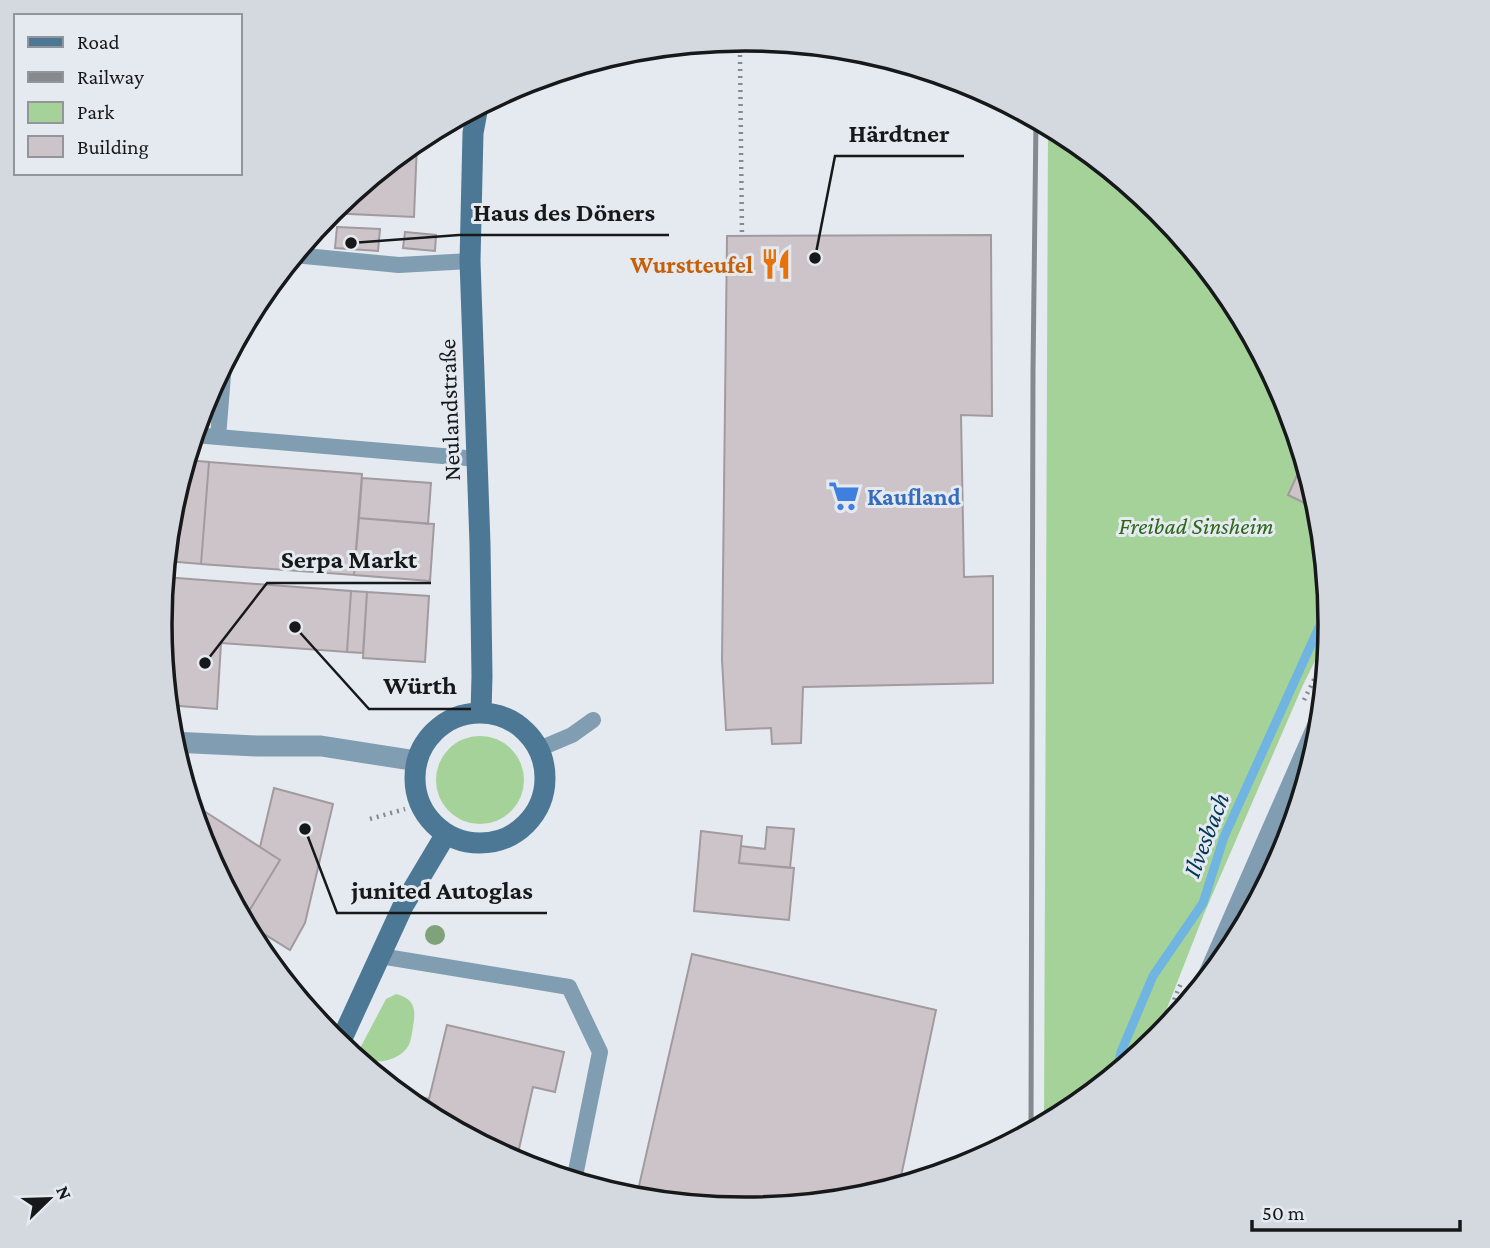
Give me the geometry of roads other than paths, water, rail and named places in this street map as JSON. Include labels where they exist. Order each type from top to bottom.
[{"type":"street","name":"Neulandstraße","points":[[476,118],[473,133],[470,261],[478,459],[481,713]]},
{"type":"street","points":[[481,713],[498,716],[515,723],[539,749],[545,767],[541,804],[531,820],[517,833],[500,841],[481,844],[446,834],[430,820],[419,802],[415,782],[417,761],[424,745],[447,721],[463,715],[481,713]]},
{"type":"street","points":[[184,743],[321,746],[417,761]]},
{"type":"street","points":[[1226,936],[1301,765]]},
{"type":"street","points":[[345,1034],[402,906],[446,834]]},
{"type":"lane","points":[[306,256],[399,265],[470,261]]},
{"type":"lane","points":[[218,437],[222,390]]},
{"type":"lane","points":[[204,436],[478,459]]},
{"type":"lane","points":[[539,749],[572,735],[593,720]]},
{"type":"lane","points":[[380,956],[569,986],[600,1052],[576,1172]]},
{"type":"waterway","name":"Ilvesbach","points":[[1120,1058],[1153,976],[1203,903],[1224,837],[1318,630]]},
{"type":"railway","points":[[1031,1121],[1036,130]]},
{"type":"place","name":"Haus des Döners","points":[[351,243]]},
{"type":"place","name":"Härdtner","points":[[815,258]]},
{"type":"place","name":"Wurstteufel","points":[[776,264]]},
{"type":"place","name":"Kaufland","points":[[844,496]]},
{"type":"place","name":"Würth","points":[[295,627]]},
{"type":"place","name":"Serpa Markt","points":[[205,663]]},
{"type":"place","name":"junited Autoglas","points":[[305,829]]},
{"type":"park label","name":"Freibad Sinsheim","points":[[1196,525]]}]
